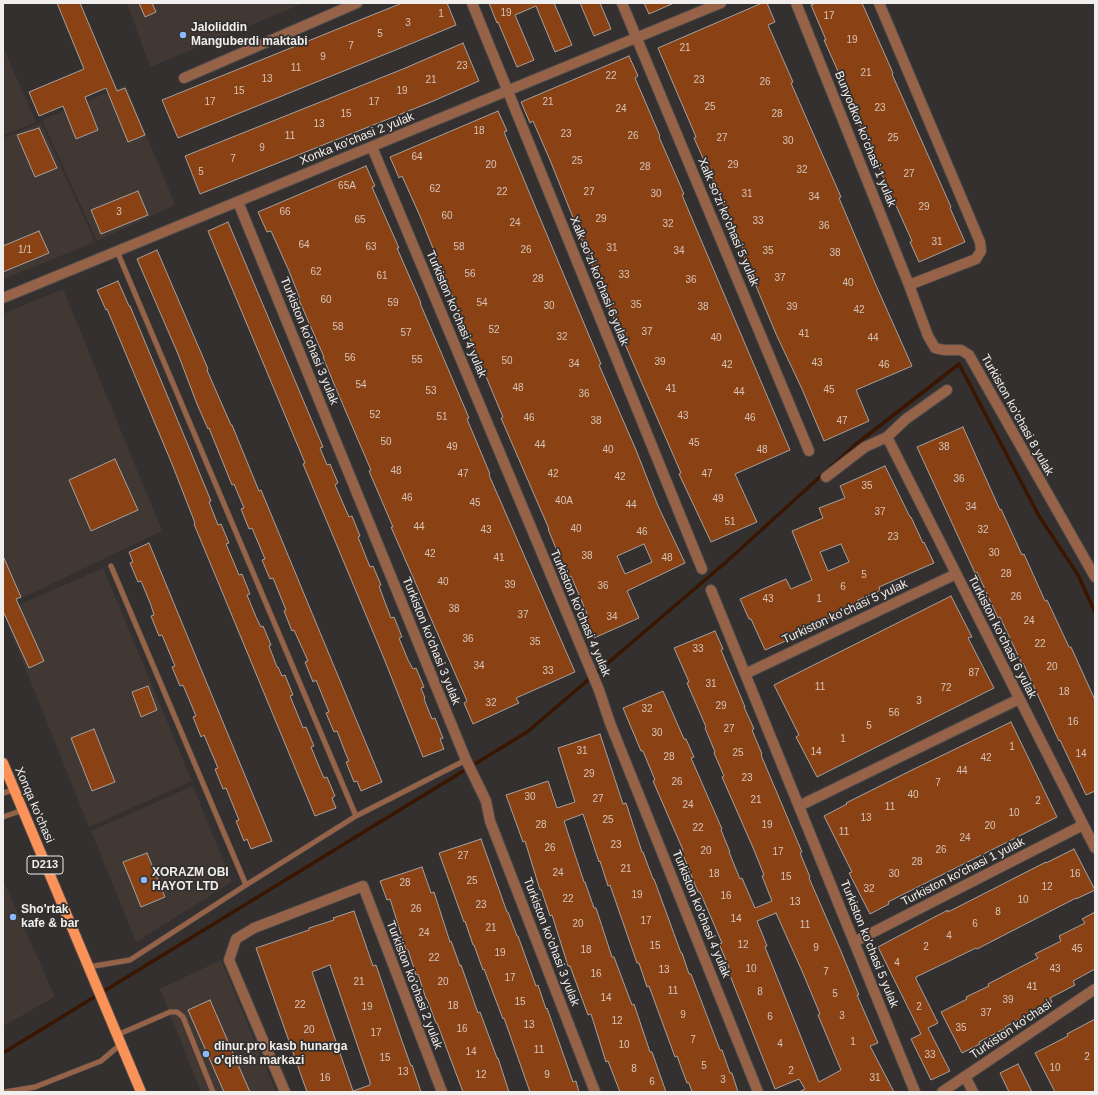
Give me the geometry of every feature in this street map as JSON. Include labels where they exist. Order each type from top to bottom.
[{"type":"main road","name":"Xonqa ko'chasi","points":[[3,763],[88,967]]},
{"type":"main road","name":"D213","points":[[88,967],[118,1036],[138,1091]]},
{"type":"street","points":[[184,78],[357,3]]},
{"type":"street","name":"Xalk so'zi ko'chasi 6 yulak","points":[[472,3],[702,569]]},
{"type":"street","name":"Xalk so'zi ko'chasi 5 yulak","points":[[622,3],[809,452]]},
{"type":"street","name":"Xonka ko'chasi 2 yulak","points":[[3,298],[721,3]]},
{"type":"street","name":"Bunyodkor ko'chasi 1 yulak","points":[[796,3],[909,285]]},
{"type":"street","points":[[879,3],[980,242],[981,251],[976,259],[909,285]]},
{"type":"street","name":"Turkiston ko'chasi 4 yulak","points":[[372,147],[599,690],[610,723],[758,1092]]},
{"type":"street","name":"Turkiston ko'chasi 3 yulak","points":[[238,202],[466,760],[486,801],[490,821],[595,1092]]},
{"type":"street","name":"Turkiston ko'chasi 8 yulak","points":[[909,285],[928,336],[936,348],[944,350],[961,350],[969,354],[1095,577]]},
{"type":"street","points":[[826,477],[865,447],[887,437],[906,419],[947,390]]},
{"type":"street","name":"Turkiston ko'chasi 6 yulak","points":[[887,437],[1095,848]]},
{"type":"street","name":"Turkiston ko'chasi 5 yulak","points":[[745,674],[956,574]]},
{"type":"street","name":"Turkiston ko'chasi 5 yulak","points":[[711,590],[915,1092]]},
{"type":"street","points":[[799,806],[1019,699]]},
{"type":"street","name":"Turkiston ko'chasi 1 yulak","points":[[854,942],[1083,825]]},
{"type":"street","name":"Turkiston ko'chasi 2 yulak","points":[[285,1092],[229,960],[236,939],[254,928],[362,886],[442,1092]]},
{"type":"street","name":"Turkiston ko'chasi","points":[[942,1092],[1095,989]]},
{"type":"street","points":[[965,1076],[973,1092]]},
{"type":"lane","points":[[117,251],[356,816]]},
{"type":"lane","points":[[111,566],[246,885]]},
{"type":"lane","points":[[88,967],[130,960],[356,816],[466,760]]},
{"type":"lane","points":[[3,793],[14,790]]},
{"type":"lane","points":[[3,818],[23,810]]},
{"type":"lane","points":[[5,1092],[35,1090],[101,1061],[118,1036],[170,1012],[177,1012],[183,1017],[213,1092]]},
{"type":"shaded area","name":"Jaloliddin Manguberdi maktabi","points":[[127,3],[304,3],[150,67]]},
{"type":"shaded area","points":[[3,47],[36,122],[3,136]]},
{"type":"shaded area","points":[[126,85],[175,205],[97,241],[42,120]]},
{"type":"shaded area","points":[[41,123],[95,242],[3,279],[3,138]]},
{"type":"shaded area","points":[[63,289],[162,531],[3,607],[3,314]]},
{"type":"shaded area","points":[[103,568],[192,781],[89,827],[3,612]]},
{"type":"shaded area","points":[[193,786],[232,882],[136,942],[91,831]]},
{"type":"shaded area","points":[[3,880],[55,997],[3,1026]]},
{"type":"shaded area","points":[[221,960],[276,1092],[201,1092],[160,989]]},
{"type":"building","points":[[57,3],[80,3],[117,91],[125,88],[145,135],[128,142],[106,88],[85,97],[98,130],[76,139],[63,106],[39,116],[29,92],[84,69]]},
{"type":"building","points":[[139,3],[152,3],[156,12],[145,17]]},
{"type":"building","points":[[402,3],[447,3],[456,25],[178,138],[162,100]]},
{"type":"building","points":[[489,3],[554,3],[572,45],[555,52],[536,6],[515,15],[534,60],[517,67]]},
{"type":"building","points":[[580,3],[600,3],[611,29],[594,36]]},
{"type":"building","points":[[644,3],[674,3],[649,14]]},
{"type":"building","points":[[762,3],[767,3],[775,22],[768,25],[793,82],[791,83],[841,197],[839,198],[875,283],[912,366],[856,390],[869,421],[824,441],[802,389],[776,334],[741,250],[743,249],[694,138],[696,137],[658,48]]},
{"type":"building","points":[[816,3],[862,3],[965,242],[919,262],[910,242],[912,241],[852,108],[854,107],[824,40],[826,40],[811,5]]},
{"type":"building","points":[[463,43],[479,81],[431,102],[200,194],[185,156],[403,69]]},
{"type":"building","points":[[629,56],[638,76],[635,78],[684,194],[682,195],[790,450],[735,474],[757,522],[711,542],[679,474],[681,473],[608,305],[550,160],[533,121],[530,123],[521,102]]},
{"type":"building","points":[[498,111],[507,131],[504,132],[601,364],[599,365],[636,450],[658,506],[685,563],[627,591],[639,618],[594,638],[584,617],[588,616],[571,576],[568,577],[501,418],[503,417],[420,216],[402,176],[399,178],[390,157]],"holes":[[[644,544],[652,562],[625,574],[617,556]]]},
{"type":"building","points":[[39,128],[57,168],[35,177],[17,135]]},
{"type":"building","points":[[366,166],[375,186],[372,187],[399,248],[397,248],[469,418],[467,419],[490,474],[489,475],[575,672],[516,698],[519,703],[473,724],[464,703],[467,701],[391,527],[393,527],[369,471],[371,470],[299,300],[300,299],[289,271],[271,231],[267,232],[258,212]]},
{"type":"building","points":[[138,191],[148,215],[101,234],[91,210]]},
{"type":"building","points":[[228,222],[323,447],[320,448],[327,465],[330,464],[338,483],[335,485],[349,517],[352,516],[360,536],[358,537],[370,567],[373,566],[381,585],[379,586],[391,618],[394,617],[402,637],[399,638],[408,660],[413,669],[416,668],[424,687],[421,688],[425,698],[424,699],[432,719],[435,718],[443,738],[440,739],[444,749],[423,757],[383,656],[303,464],[305,463],[208,231]]},
{"type":"building","points":[[39,231],[49,253],[3,272],[3,246]]},
{"type":"building","points":[[157,250],[259,491],[261,490],[382,782],[361,791],[357,781],[354,782],[346,762],[349,761],[337,731],[334,732],[326,713],[329,712],[316,680],[313,682],[305,662],[308,661],[294,630],[292,631],[284,611],[286,610],[273,578],[270,579],[262,560],[265,559],[252,528],[249,529],[241,509],[244,508],[234,484],[232,485],[209,428],[208,429],[197,404],[178,354],[137,259]]},
{"type":"building","points":[[118,281],[130,306],[211,501],[209,502],[218,525],[221,524],[229,543],[226,544],[239,575],[242,574],[250,594],[247,595],[256,617],[261,627],[263,626],[271,645],[269,646],[277,667],[282,676],[285,675],[293,695],[290,696],[303,728],[306,727],[314,746],[311,747],[320,769],[324,778],[327,777],[335,796],[332,798],[336,808],[315,816],[194,524],[195,523],[172,464],[107,309],[106,310],[97,290]]},
{"type":"building","points":[[963,427],[1000,510],[1001,509],[1022,555],[1024,554],[1045,601],[1047,600],[1069,647],[1071,647],[1095,700],[1095,791],[1086,795],[1000,617],[998,618],[977,572],[975,573],[917,447]]},
{"type":"building","points":[[115,459],[138,510],[91,531],[69,480]]},
{"type":"building","points":[[885,466],[934,563],[879,587],[880,591],[858,600],[859,603],[835,613],[836,615],[809,626],[811,630],[765,650],[740,599],[786,579],[791,589],[812,580],[792,531],[823,518],[819,508],[845,498],[840,486]],"holes":[[[841,544],[849,562],[828,571],[820,552]]]},
{"type":"building","points":[[149,543],[272,841],[251,849],[247,839],[244,841],[236,821],[239,820],[226,788],[223,789],[215,769],[218,768],[204,735],[201,737],[193,717],[196,716],[183,685],[180,686],[172,667],[175,666],[162,635],[159,636],[151,616],[154,615],[151,605],[141,581],[138,582],[130,563],[133,562],[129,552]]},
{"type":"building","points":[[3,556],[21,597],[16,599],[44,661],[29,668],[3,611]]},
{"type":"building","points":[[951,596],[972,637],[968,638],[994,688],[817,777],[796,737],[799,735],[774,685]]},
{"type":"building","points":[[715,631],[723,649],[721,650],[754,729],[752,730],[762,754],[761,755],[802,852],[800,853],[810,877],[809,878],[840,949],[859,995],[857,995],[878,1043],[870,1046],[894,1092],[799,1092],[805,1089],[799,1079],[775,1089],[727,968],[729,967],[719,944],[722,943],[700,892],[698,892],[681,850],[683,850],[653,781],[655,780],[623,708],[663,691],[684,739],[686,739],[694,757],[691,758],[722,829],[721,830],[740,879],[742,878],[755,908],[772,901],[762,876],[764,875],[722,777],[724,776],[714,753],[715,752],[705,728],[706,727],[674,648]],"holes":[[[776,913],[820,1014],[818,1015],[841,1070],[819,1082],[765,947],[767,946],[757,921]]]},
{"type":"building","points":[[148,686],[157,710],[141,717],[132,692]]},
{"type":"building","points":[[1011,722],[1057,817],[888,902],[889,904],[870,914],[849,873],[852,872],[824,816],[847,804],[846,803]]},
{"type":"building","points":[[94,729],[115,782],[92,791],[71,738]]},
{"type":"building","points":[[600,734],[623,804],[626,803],[642,852],[654,879],[689,974],[691,974],[720,1050],[722,1050],[730,1073],[732,1073],[738,1092],[692,1092],[677,1056],[675,1057],[649,986],[647,987],[639,963],[637,963],[610,885],[608,886],[600,861],[599,862],[583,814],[564,821],[584,882],[594,908],[596,908],[612,957],[614,957],[632,1005],[634,1004],[650,1052],[652,1052],[666,1092],[620,1092],[608,1061],[606,1062],[591,1014],[588,1015],[570,966],[568,966],[552,915],[550,916],[541,889],[540,890],[525,841],[523,842],[506,795],[548,781],[557,808],[575,802],[558,748]]},
{"type":"building","points":[[481,839],[507,912],[518,936],[536,986],[538,985],[546,1009],[547,1008],[573,1082],[576,1081],[579,1092],[530,1092],[504,1018],[503,1019],[484,969],[483,970],[465,921],[464,922],[439,853]]},
{"type":"building","points":[[1074,849],[1095,890],[1076,898],[977,949],[976,948],[916,977],[938,1023],[928,1028],[950,1071],[931,1080],[911,1039],[921,1034],[878,947],[948,910],[948,912]]},
{"type":"building","name":"XORAZM OBI HAYOT LTD","points":[[147,853],[165,897],[141,907],[123,862]]},
{"type":"building","points":[[422,867],[431,893],[434,892],[450,942],[451,941],[460,966],[461,965],[478,1013],[480,1012],[498,1058],[509,1092],[463,1092],[437,1023],[426,999],[418,974],[416,975],[408,950],[406,950],[390,899],[387,900],[380,881]]},
{"type":"building","points":[[354,911],[373,966],[376,965],[421,1092],[307,1092],[256,948],[309,930],[309,928],[334,920],[333,918]],"holes":[[[330,965],[370,1085],[353,1091],[312,972]]]},
{"type":"building","points":[[1095,912],[1095,969],[1073,981],[1075,985],[1050,998],[1052,1002],[1005,1027],[1006,1028],[979,1042],[980,1044],[962,1053],[941,1012],[967,999],[966,997],[989,986],[988,984],[1038,958],[1035,954],[1061,941],[1059,936],[1085,923],[1082,919]]},
{"type":"building","points":[[210,1000],[250,1092],[224,1092],[188,1010]]},
{"type":"building","points":[[1095,1019],[1095,1092],[1055,1092],[1035,1053],[1068,1036],[1067,1034]]},
{"type":"building","points":[[1018,1064],[1032,1092],[1009,1092],[1000,1073]]},
{"type":"waterway","points":[[3,1053],[527,732],[725,563],[855,445],[959,364],[1039,516],[1078,575],[1095,612]]},
{"type":"place","name":"Jaloliddin Manguberdi maktabi","points":[[183,35]]},
{"type":"place","name":"XORAZM OBI HAYOT LTD","points":[[144,880]]},
{"type":"place","name":"Sho'rtak kafe & bar","points":[[13,917]]},
{"type":"place","name":"dinur.pro kasb hunarga o'qitish markazi","points":[[206,1054]]}]
